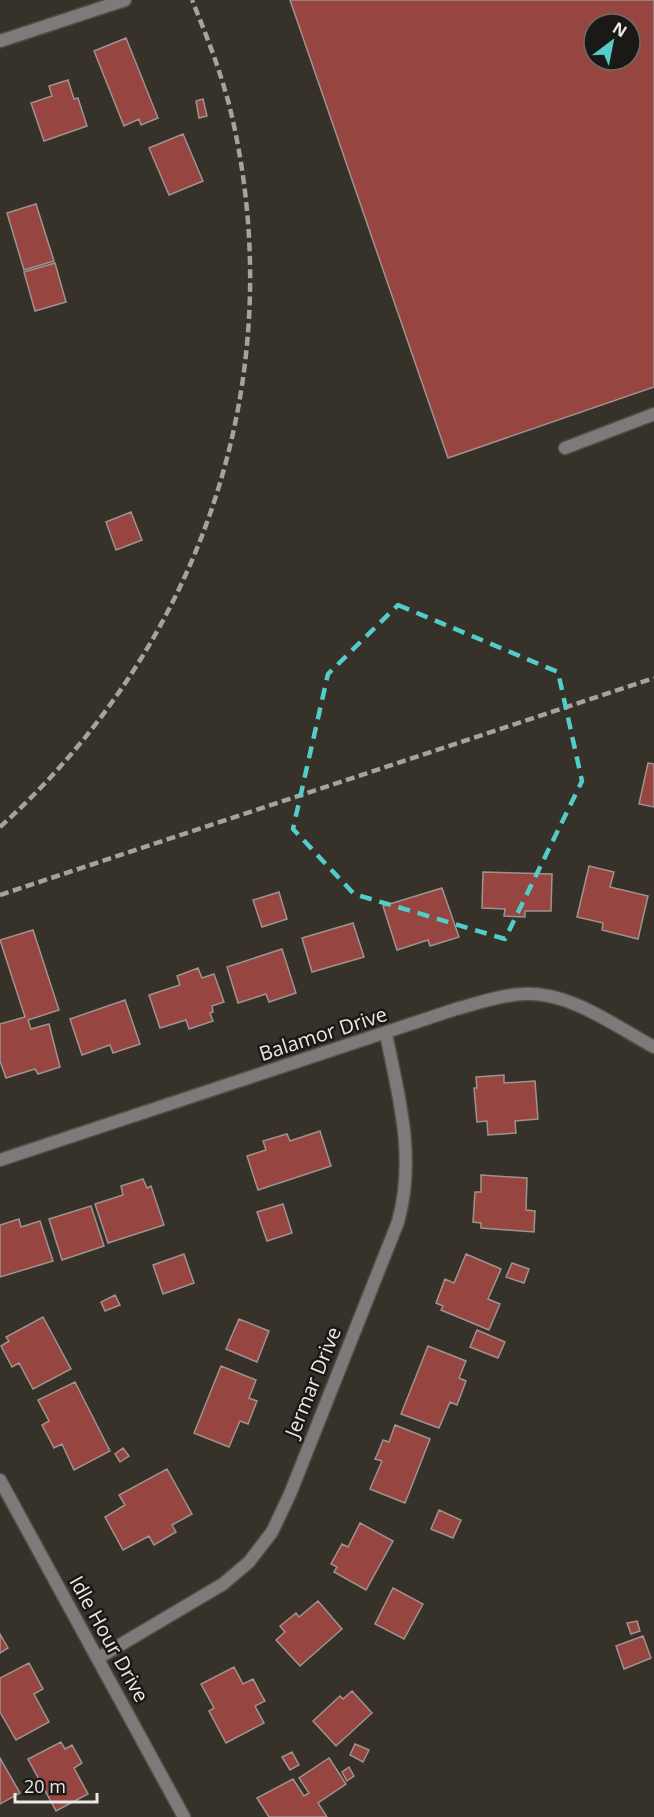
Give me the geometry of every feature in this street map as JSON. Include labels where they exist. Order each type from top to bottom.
[{"type":"street","points":[[0,41],[125,0]]},
{"type":"street","points":[[565,448],[654,414]]},
{"type":"street","name":"Balamor Drive","points":[[0,1160],[456,1009],[524,994],[556,998],[576,1006],[654,1047]]},
{"type":"street","name":"Jermar Drive","points":[[98,1658],[222,1584],[249,1562],[272,1532],[290,1494],[398,1222],[405,1196],[407,1159],[403,1118],[386,1034]]},
{"type":"street","name":"Idle Hour Drive","points":[[0,1480],[184,1817]]},
{"type":"highlighted area","points":[[398,605],[558,672],[582,781],[505,939],[354,894],[293,829],[328,674]]},
{"type":"building","points":[[290,0],[654,0],[654,387],[448,458]]},
{"type":"building","points":[[126,38],[158,118],[141,125],[139,119],[124,126],[94,51]]},
{"type":"building","points":[[68,80],[74,99],[78,98],[87,126],[44,141],[31,103],[52,96],[49,86]]},
{"type":"building","points":[[203,99],[207,116],[199,118],[196,101]]},
{"type":"building","points":[[183,134],[203,181],[169,195],[149,148]]},
{"type":"building","points":[[36,204],[54,261],[24,270],[7,213]]},
{"type":"building","points":[[55,263],[66,302],[35,311],[24,272]]},
{"type":"building","points":[[131,512],[142,540],[116,550],[106,522]]},
{"type":"building","points":[[648,763],[654,764],[654,807],[639,804]]},
{"type":"building","points":[[589,866],[614,872],[610,887],[648,896],[638,939],[602,930],[603,923],[577,917]]},
{"type":"building","points":[[483,872],[552,874],[551,911],[525,911],[525,917],[504,916],[505,909],[482,908]]},
{"type":"building","points":[[442,888],[459,937],[430,946],[428,940],[397,950],[383,906]]},
{"type":"building","points":[[279,892],[287,919],[262,927],[253,900]]},
{"type":"building","points":[[353,923],[364,957],[312,972],[302,938]]},
{"type":"building","points":[[33,930],[59,1010],[28,1020],[31,1029],[49,1024],[60,1067],[38,1074],[35,1069],[6,1078],[0,1061],[0,1024],[25,1017],[0,940]]},
{"type":"building","points":[[282,949],[296,993],[269,1002],[266,994],[238,1003],[227,967]]},
{"type":"building","points":[[198,968],[202,978],[214,974],[224,1002],[212,1006],[213,1012],[210,1013],[213,1021],[189,1029],[186,1020],[160,1028],[149,995],[180,985],[177,976]]},
{"type":"building","points":[[125,1000],[140,1044],[113,1053],[110,1045],[82,1055],[70,1019]]},
{"type":"building","points":[[504,1075],[504,1083],[535,1081],[538,1119],[515,1121],[516,1133],[488,1135],[487,1121],[477,1122],[474,1088],[477,1088],[476,1077]]},
{"type":"building","points":[[320,1131],[331,1166],[258,1190],[247,1156],[266,1150],[263,1141],[287,1134],[290,1141]]},
{"type":"building","points":[[481,1175],[527,1178],[526,1210],[535,1211],[534,1232],[481,1228],[481,1223],[473,1222],[475,1192],[481,1192]]},
{"type":"building","points":[[143,1179],[147,1188],[151,1186],[164,1225],[108,1243],[95,1204],[123,1195],[121,1186]]},
{"type":"building","points":[[283,1204],[292,1233],[267,1241],[257,1212]]},
{"type":"building","points":[[91,1206],[104,1246],[62,1260],[49,1219]]},
{"type":"building","points":[[19,1219],[21,1227],[40,1221],[53,1261],[0,1277],[0,1225]]},
{"type":"building","points":[[184,1254],[194,1283],[163,1294],[153,1265]]},
{"type":"building","points":[[466,1254],[501,1269],[488,1299],[500,1304],[489,1330],[441,1310],[443,1306],[436,1303],[445,1279],[454,1283]]},
{"type":"building","points":[[512,1263],[529,1269],[524,1283],[506,1277]]},
{"type":"building","points":[[115,1295],[120,1305],[105,1311],[101,1302]]},
{"type":"building","points":[[43,1317],[71,1369],[33,1389],[19,1363],[12,1367],[1,1346],[9,1341],[6,1337]]},
{"type":"building","points":[[239,1319],[269,1331],[257,1362],[226,1349]]},
{"type":"building","points":[[477,1330],[505,1342],[498,1358],[470,1347]]},
{"type":"building","points":[[428,1346],[466,1361],[459,1378],[466,1381],[457,1405],[450,1402],[439,1428],[401,1414]]},
{"type":"building","points":[[221,1366],[256,1380],[249,1398],[257,1401],[248,1424],[240,1421],[229,1447],[194,1433]]},
{"type":"building","points":[[75,1382],[110,1451],[74,1470],[62,1444],[54,1448],[42,1425],[49,1421],[38,1400]]},
{"type":"building","points":[[395,1425],[430,1439],[405,1503],[370,1489],[382,1461],[375,1459],[383,1440],[389,1442]]},
{"type":"building","points":[[123,1448],[129,1456],[120,1462],[115,1454]]},
{"type":"building","points":[[167,1469],[192,1514],[172,1525],[176,1532],[154,1545],[149,1536],[123,1550],[105,1517],[125,1505],[119,1495]]},
{"type":"building","points":[[439,1510],[461,1520],[453,1538],[431,1529]]},
{"type":"building","points":[[360,1523],[393,1541],[366,1590],[334,1572],[337,1567],[331,1564],[342,1544],[348,1547]]},
{"type":"building","points":[[393,1588],[423,1604],[404,1639],[375,1624]]},
{"type":"building","points":[[318,1601],[342,1629],[300,1666],[276,1640],[285,1632],[280,1626],[296,1613],[299,1617]]},
{"type":"building","points":[[637,1621],[640,1631],[631,1634],[627,1623]]},
{"type":"building","points":[[0,1634],[8,1648],[0,1653]]},
{"type":"building","points":[[643,1636],[651,1658],[624,1669],[616,1646]]},
{"type":"building","points":[[29,1663],[43,1689],[34,1694],[49,1722],[16,1740],[0,1712],[0,1678]]},
{"type":"building","points":[[234,1667],[243,1684],[253,1679],[265,1701],[255,1706],[264,1723],[226,1743],[209,1711],[214,1708],[201,1684]]},
{"type":"building","points":[[352,1691],[372,1713],[336,1746],[313,1721],[340,1696],[343,1699]]},
{"type":"building","points":[[61,1742],[65,1749],[72,1745],[82,1763],[74,1768],[88,1794],[56,1811],[28,1759]]},
{"type":"building","points":[[355,1744],[369,1750],[363,1762],[350,1755]]},
{"type":"building","points":[[292,1752],[299,1765],[290,1770],[282,1757]]},
{"type":"building","points":[[0,1758],[20,1793],[0,1804]]},
{"type":"building","points":[[329,1758],[346,1784],[318,1803],[327,1817],[269,1817],[257,1798],[293,1779],[304,1796],[309,1793],[299,1778]]},
{"type":"building","points":[[349,1767],[354,1776],[347,1781],[342,1772]]},
{"type":"railway","points":[[0,827],[70,756],[129,678],[176,594],[213,506],[237,413],[249,317],[248,220],[233,121],[215,60],[192,0]]},
{"type":"railway","points":[[0,895],[654,678]]}]
